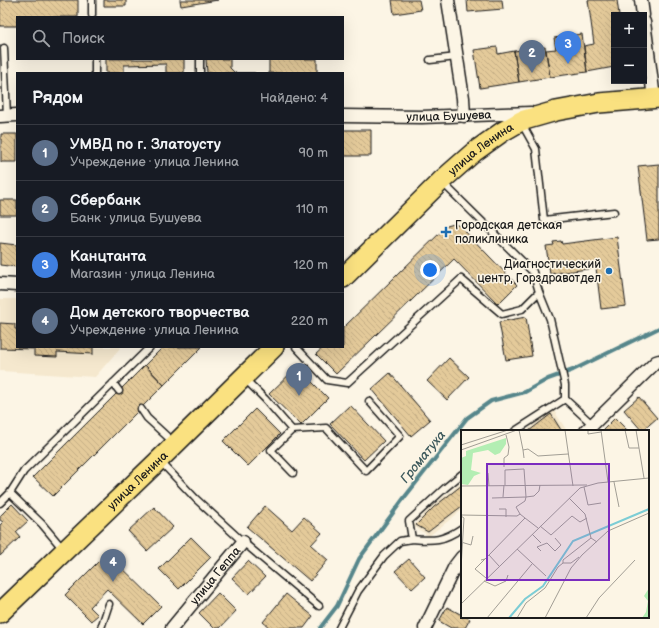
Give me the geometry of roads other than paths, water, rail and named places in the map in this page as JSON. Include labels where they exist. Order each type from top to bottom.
[{"type":"main road","name":"улица Ленина","points":[[344,277],[441,181],[474,152],[502,132],[521,121],[556,111],[599,103],[657,98]]},
{"type":"main road","name":"улица Ленина","points":[[0,613],[159,460],[272,348]]},
{"type":"street","points":[[448,0],[463,98],[464,116]]},
{"type":"street","points":[[641,0],[643,12]]},
{"type":"street","points":[[647,40],[657,98]]},
{"type":"street","name":"улица Бушуева","points":[[344,116],[384,118],[464,116],[556,111]]},
{"type":"street","points":[[0,284],[16,285]]},
{"type":"street","points":[[590,428],[656,362],[659,361]]},
{"type":"street","name":"улица Геппа","points":[[172,628],[243,542]]},
{"type":"street","points":[[424,628],[455,566],[461,558]]},
{"type":"lane","points":[[92,0],[92,15]]},
{"type":"lane","points":[[4,48],[8,116]]},
{"type":"lane","points":[[430,60],[457,57]]},
{"type":"lane","points":[[95,60],[95,72]]},
{"type":"lane","points":[[200,60],[200,72]]},
{"type":"lane","points":[[521,121],[536,149],[544,220],[614,212]]},
{"type":"lane","points":[[441,181],[532,272],[550,319],[565,385],[565,398],[590,428]]},
{"type":"lane","points":[[297,348],[327,380],[347,383],[460,279],[502,314],[522,309],[539,292]]},
{"type":"lane","points":[[0,503],[10,493],[24,471],[149,348]]},
{"type":"lane","points":[[243,377],[265,399],[292,430]]},
{"type":"lane","points":[[113,383],[119,391]]},
{"type":"lane","points":[[517,430],[565,398]]},
{"type":"lane","points":[[293,473],[271,450],[292,430],[326,428],[366,471],[400,436],[369,401]]},
{"type":"lane","points":[[141,409],[147,418],[174,444]]},
{"type":"lane","points":[[159,460],[196,499],[243,542],[319,606]]},
{"type":"lane","points":[[412,539],[409,521],[461,475]]},
{"type":"lane","points":[[10,493],[42,524],[64,550]]},
{"type":"lane","points":[[339,628],[358,591],[384,556],[400,541],[412,539],[432,541],[451,535],[461,529]]},
{"type":"lane","points":[[101,628],[109,604]]},
{"type":"waterway","name":"Громатуха","points":[[320,628],[337,606],[359,559],[404,498],[467,418],[491,401],[525,392],[548,379],[573,370],[659,328]]},
{"type":"place","name":"Канцтанта","points":[[568,64]]},
{"type":"place","name":"Сбербанк","points":[[532,73]]},
{"type":"place","name":"Городская детская поликлиника","points":[[446,232]]},
{"type":"place","name":"Диагностический центр, Горздравотдел","points":[[609,271]]},
{"type":"place","name":"УМВД по г. Златоусту","points":[[299,396]]},
{"type":"place","name":"Дом детского творчества","points":[[113,582]]}]
